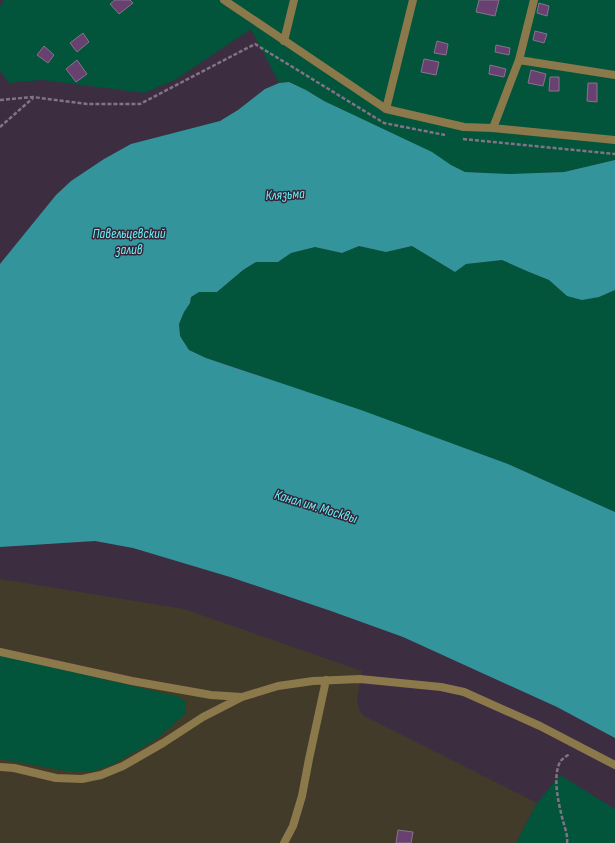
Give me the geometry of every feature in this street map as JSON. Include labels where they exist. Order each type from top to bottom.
[{"type":"lane","points":[[224,0],[386,109],[464,127],[493,128],[615,140]]},
{"type":"lane","points":[[284,40],[294,0]]},
{"type":"lane","points":[[386,109],[414,0]]},
{"type":"lane","points":[[493,128],[519,60],[534,0]]},
{"type":"lane","points":[[519,60],[615,75]]},
{"type":"lane","points":[[0,652],[132,681],[211,695],[242,697]]},
{"type":"lane","points":[[0,767],[14,768],[56,778],[82,779],[101,775],[123,766],[163,744],[203,717],[242,697],[278,686],[314,681],[360,679],[441,687],[464,692],[540,726],[615,765]]},
{"type":"lane","points":[[284,843],[293,826],[302,796],[326,680]]},
{"type":"path","points":[[0,100],[33,98],[87,104],[140,104],[255,44],[384,123],[446,136]]},
{"type":"path","points":[[0,127],[33,98]]},
{"type":"path","points":[[462,139],[615,154]]},
{"type":"path","points":[[567,843],[568,839],[562,820],[557,792],[556,773],[561,761],[578,746]]},
{"type":"shaded area","points":[[4,0],[615,0],[615,160],[564,172],[510,174],[465,172],[324,101],[306,90],[289,82],[279,83],[251,29],[175,80],[144,93],[42,80],[9,83],[0,71],[0,6]]},
{"type":"shaded area","points":[[359,246],[386,252],[412,246],[455,272],[466,264],[502,260],[549,280],[567,296],[599,297],[615,290],[615,512],[508,464],[206,358],[189,350],[180,336],[179,324],[190,303],[191,297],[199,292],[217,292],[243,270],[256,262],[278,262],[291,253],[315,247],[342,253]]},
{"type":"shaded area","points":[[0,579],[184,609],[362,671],[357,700],[359,710],[364,716],[537,803],[516,843],[0,843]]},
{"type":"shaded area","points":[[0,655],[180,697],[186,702],[185,714],[157,739],[112,765],[90,772],[66,771],[0,759]]},
{"type":"shaded area","points":[[560,775],[615,809],[615,843],[516,843],[537,803]]},
{"type":"water","points":[[289,82],[324,101],[432,152],[451,165],[465,172],[510,174],[564,172],[615,160],[615,290],[599,297],[582,300],[567,296],[549,280],[502,260],[466,264],[455,272],[412,246],[386,252],[359,246],[342,253],[315,247],[291,253],[278,262],[256,262],[243,270],[217,292],[199,292],[191,297],[190,303],[179,324],[180,336],[189,350],[206,358],[361,410],[508,464],[615,512],[615,738],[557,707],[403,637],[230,577],[133,548],[95,541],[0,547],[0,264],[56,195],[71,181],[104,159],[131,144],[220,121],[238,110],[265,89],[279,83]]},
{"type":"building","points":[[115,0],[130,0],[133,3],[119,14],[110,4]]},
{"type":"building","points":[[479,0],[499,0],[495,16],[476,12]]},
{"type":"building","points":[[539,3],[549,6],[547,16],[537,13]]},
{"type":"building","points":[[535,31],[547,34],[544,43],[533,40]]},
{"type":"building","points":[[83,33],[89,42],[77,52],[70,43]]},
{"type":"building","points":[[437,41],[448,44],[446,55],[434,53]]},
{"type":"building","points":[[496,45],[510,48],[509,55],[495,52]]},
{"type":"building","points":[[44,46],[54,55],[48,63],[37,55]]},
{"type":"building","points":[[424,59],[439,62],[436,75],[421,72]]},
{"type":"building","points":[[77,60],[87,74],[76,82],[66,69]]},
{"type":"building","points":[[490,65],[506,69],[504,77],[489,74]]},
{"type":"building","points":[[531,70],[546,74],[543,86],[528,83]]},
{"type":"building","points":[[550,77],[559,77],[559,91],[549,91]]},
{"type":"building","points":[[588,83],[597,83],[597,102],[587,101]]},
{"type":"building","points":[[398,830],[413,832],[411,843],[396,843]]},
{"type":"water label","name":"Клязьма","points":[[285,194]]},
{"type":"water label","name":"Павельцевский залив","points":[[129,242]]},
{"type":"water label","name":"Канал им. Москвы","points":[[316,506]]}]
